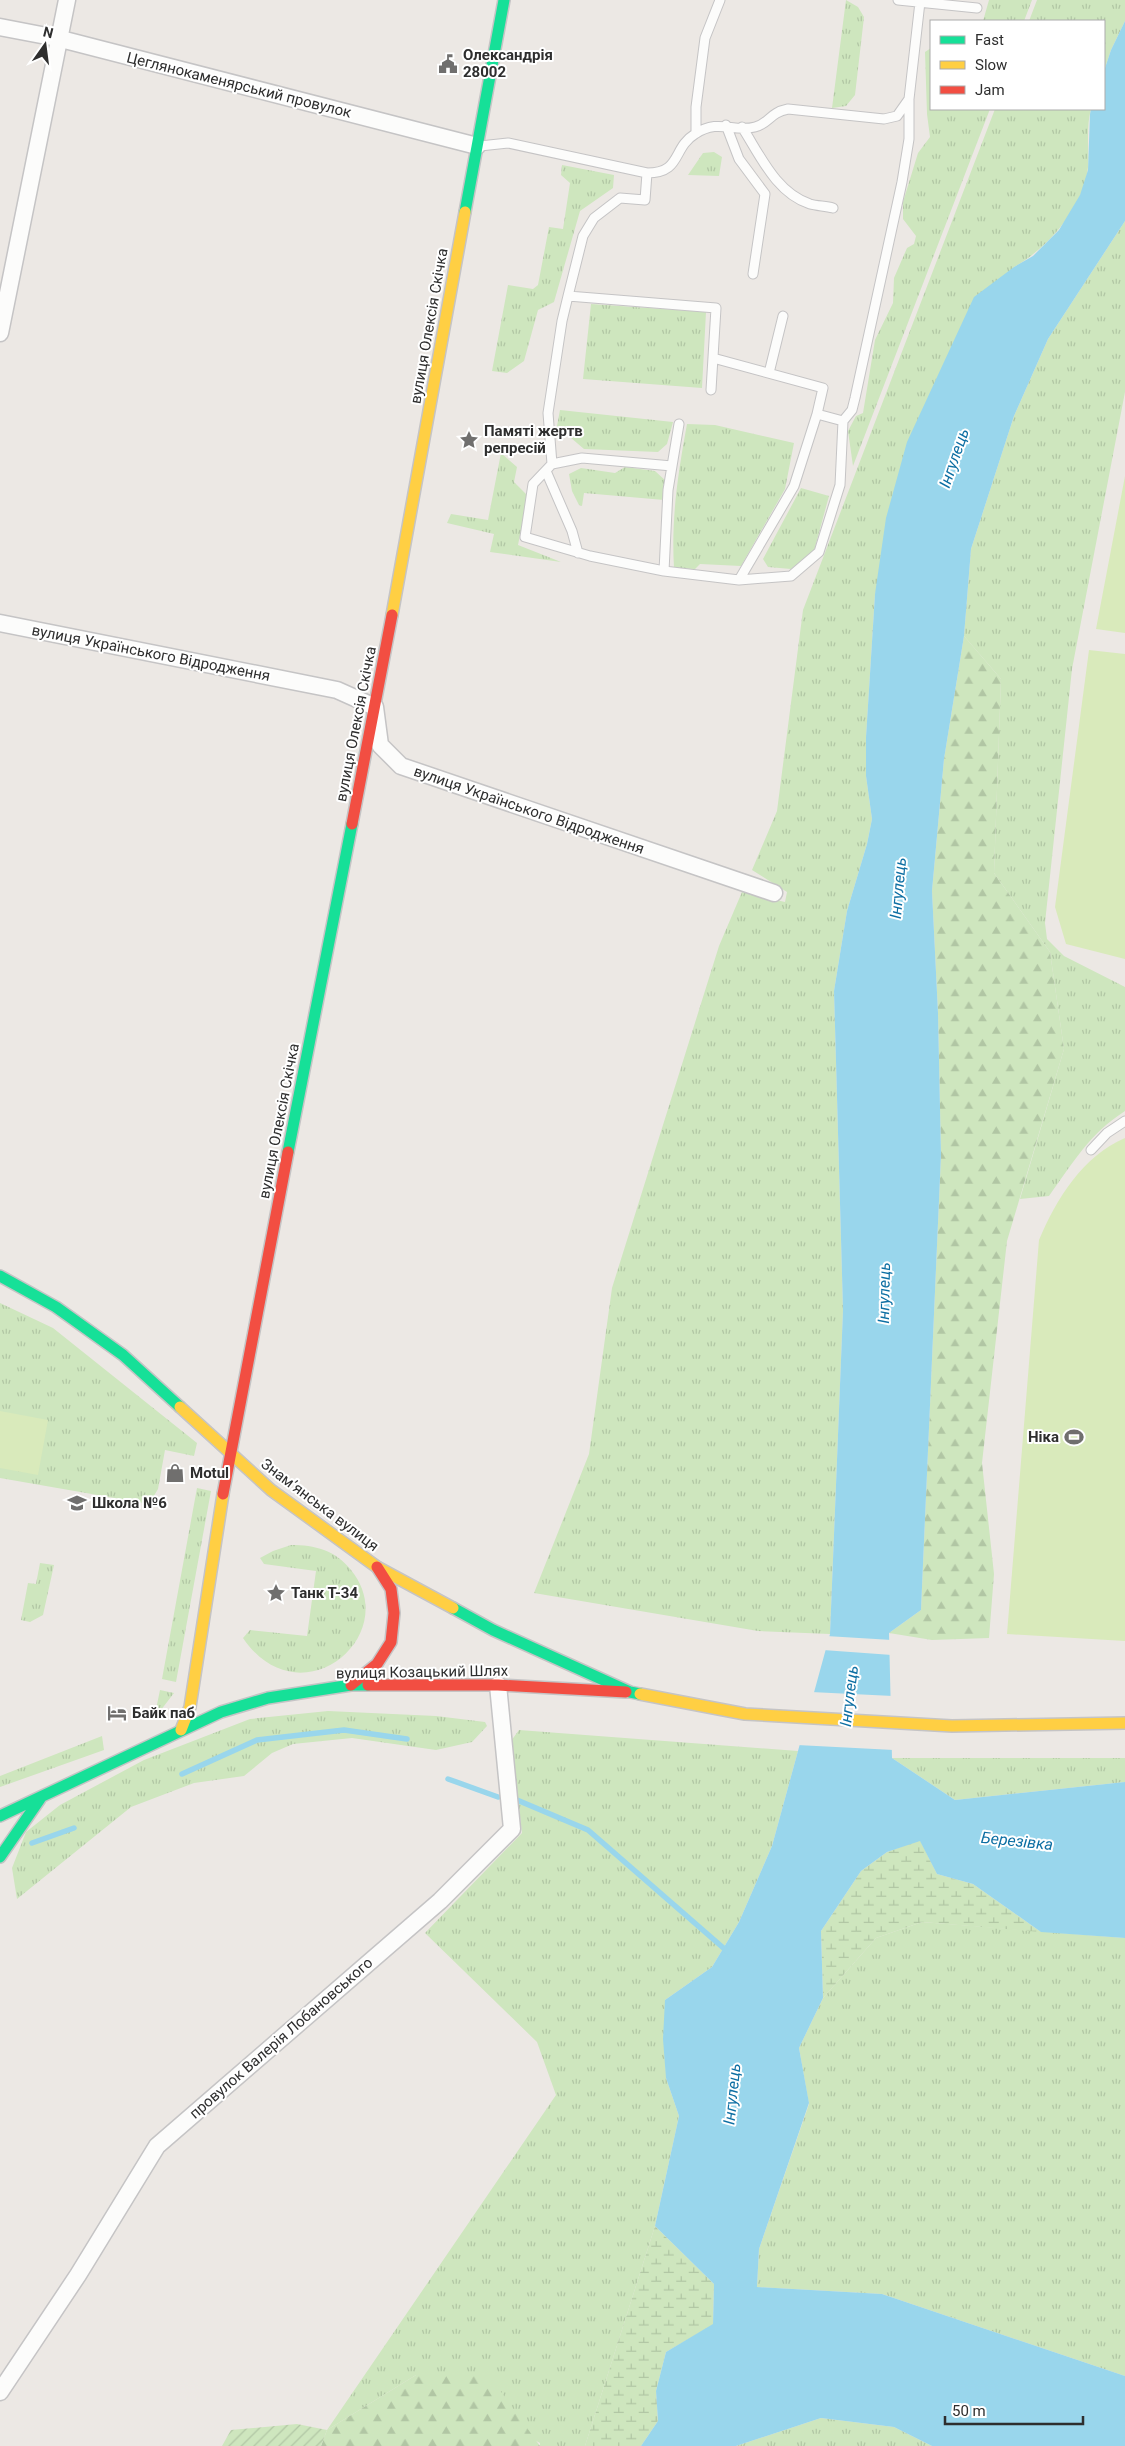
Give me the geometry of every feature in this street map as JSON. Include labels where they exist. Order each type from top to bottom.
[{"type":"main road","name":"вулиця Олексія Скічка","points":[[182,1730],[190,1707],[230,1452],[375,707],[504,0]]},
{"type":"main road","name":"Знамʼянська вулиця","points":[[0,1276],[56,1307],[123,1355],[272,1490],[377,1567],[493,1630],[630,1692]]},
{"type":"main road","points":[[351,1685],[377,1664],[390,1642],[394,1612],[391,1589],[377,1567]]},
{"type":"main road","name":"вулиця Козацький Шлях","points":[[0,1816],[40,1799],[221,1712],[268,1698],[351,1685],[498,1685],[630,1692]]},
{"type":"main road","points":[[630,1692],[745,1714],[952,1726],[1125,1723]]},
{"type":"main road","points":[[0,1857],[40,1799]]},
{"type":"street","points":[[0,333],[57,38],[67,0]]},
{"type":"street","name":"Цеглянокаменярський провулок","points":[[0,27],[57,38],[477,146]]},
{"type":"street","name":"вулиця Українського Відродження","points":[[0,623],[338,690],[375,707],[380,745],[400,766],[774,893]]},
{"type":"street","name":"провулок Валерія Лобановського","points":[[0,2392],[78,2275],[157,2146],[440,1901],[512,1829],[498,1685]]},
{"type":"lane","points":[[696,133],[696,107],[704,38],[720,0]]},
{"type":"lane","points":[[898,0],[977,8]]},
{"type":"lane","points":[[672,466],[582,458],[549,467],[533,484],[525,538],[578,553],[664,571],[739,580],[791,576],[819,552],[840,485],[843,421],[852,410],[855,398],[902,182],[909,139],[909,99],[920,2]]},
{"type":"lane","points":[[477,146],[508,143],[647,173],[660,173],[670,168],[692,136],[708,126],[726,125],[742,127],[759,125],[765,123],[776,111],[788,109],[884,119],[897,116],[905,108],[909,99]]},
{"type":"lane","points":[[726,125],[739,159],[765,194],[753,274]]},
{"type":"lane","points":[[742,127],[772,176],[789,193],[810,204],[833,208]]},
{"type":"lane","points":[[578,553],[549,467],[548,413],[562,320],[583,236],[594,218],[620,198],[645,200],[647,173]]},
{"type":"lane","points":[[568,296],[716,308],[711,390]]},
{"type":"lane","points":[[769,373],[783,316]]},
{"type":"lane","points":[[713,358],[823,388],[817,414],[794,486],[739,580]]},
{"type":"lane","points":[[817,414],[843,421]]},
{"type":"lane","points":[[664,571],[672,466],[679,424]]},
{"type":"lane","points":[[1092,1150],[1107,1133],[1125,1122]]},
{"type":"green space","points":[[846,0],[858,7],[864,17],[855,95],[846,106],[832,108]]},
{"type":"green space","points":[[989,0],[1032,0],[1024,20],[983,20]]},
{"type":"green space","points":[[1037,0],[1125,0],[1125,21],[1111,50],[1105,68],[1105,20],[1029,20]]},
{"type":"green space","points":[[930,49],[930,110],[990,110],[853,466],[848,431],[856,416],[863,413],[875,340],[893,303],[894,278],[907,248],[914,244],[916,236],[903,219],[903,202],[918,153],[930,137],[927,114],[925,52]]},
{"type":"green space","points":[[995,110],[1091,110],[1088,130],[1088,167],[1080,197],[1072,211],[1051,238],[1027,259],[1014,267],[875,594],[866,737],[866,776],[872,819],[867,844],[847,911],[834,991],[843,1310],[830,1634],[758,1631],[534,1593],[589,1454],[612,1288],[719,946],[742,892],[785,902],[787,892],[752,870],[777,811],[803,610]]},
{"type":"green space","points":[[714,152],[722,157],[719,176],[688,175],[703,153]]},
{"type":"green space","points":[[562,165],[614,175],[613,188],[580,211],[554,302],[538,310],[524,361],[507,373],[492,371],[508,285],[533,289],[538,285],[549,227],[563,229],[570,183],[561,175]]},
{"type":"green space","points":[[1125,221],[1125,392],[1072,669],[1045,923],[1047,939],[1064,956],[1125,987],[1125,1111],[1091,1139],[1049,1196],[1020,1199],[1064,1049],[1050,952],[994,873],[1001,679],[964,636],[971,549],[1014,416],[1048,339]]},
{"type":"green space","points":[[591,304],[706,312],[702,388],[583,379]]},
{"type":"green space","points":[[560,410],[673,422],[667,444],[658,452],[584,449],[557,426]]},
{"type":"green space","points":[[687,424],[715,425],[794,443],[785,489],[741,566],[700,564],[695,569],[674,568],[673,549],[676,496]]},
{"type":"green space","points":[[501,453],[517,467],[514,482],[528,496],[518,545],[561,562],[490,552],[494,534],[447,523],[451,514],[488,520]]},
{"type":"green space","points":[[625,467],[655,471],[666,481],[664,500],[584,493],[582,506],[579,505],[572,491],[569,474],[581,468],[615,473]]},
{"type":"green space","points":[[1125,476],[1125,633],[1096,629]]},
{"type":"green space","points":[[801,488],[829,496],[814,551],[791,569],[768,567],[763,559]]},
{"type":"green space","points":[[964,636],[1001,679],[994,873],[1050,952],[1064,1049],[1007,1241],[982,1463],[994,1574],[989,1638],[932,1640],[889,1633],[921,1610],[941,1155],[938,1013],[932,891],[944,759]]},
{"type":"green space","points":[[1089,650],[1125,654],[1125,959],[1066,944],[1055,907]]},
{"type":"green space","name":"Ніка","points":[[1125,1138],[1125,1641],[1007,1634],[1039,1240],[1054,1209],[1073,1180],[1096,1156]]},
{"type":"green space","points":[[0,1303],[53,1328],[197,1443],[194,1456],[165,1450],[158,1489],[149,1504],[0,1478]]},
{"type":"green space","points":[[0,1411],[48,1420],[38,1475],[0,1468]]},
{"type":"green space","points":[[197,1488],[211,1491],[176,1682],[162,1679]]},
{"type":"green space","points":[[291,1545],[308,1546],[331,1553],[351,1570],[364,1595],[364,1620],[355,1642],[338,1660],[316,1671],[291,1672],[266,1662],[243,1638],[250,1630],[307,1636],[316,1571],[264,1564],[260,1558]]},
{"type":"green space","points":[[40,1563],[54,1565],[43,1615],[30,1622],[21,1620],[28,1583],[36,1584]]},
{"type":"green space","points":[[160,1690],[174,1693],[154,1719]]},
{"type":"green space","points":[[328,1711],[436,1716],[485,1722],[487,1726],[472,1742],[436,1750],[352,1738],[293,1744],[272,1753],[244,1776],[194,1783],[131,1807],[17,1899],[12,1868],[26,1832],[60,1805],[144,1760],[250,1719]]},
{"type":"green space","points":[[519,1730],[798,1751],[772,1846],[739,1922],[712,1967],[665,2000],[666,2078],[679,2116],[655,2226],[585,2446],[540,2446],[540,2443],[416,2375],[327,2430],[556,2095],[537,2042],[425,1933],[522,1833],[511,1741]]},
{"type":"green space","points":[[102,1736],[104,1750],[0,1787],[0,1776]]},
{"type":"green space","points":[[892,1758],[1125,1758],[1125,1782],[955,1800]]},
{"type":"green space","points":[[920,1840],[937,1874],[973,1884],[1041,1932],[922,1922],[876,1938],[823,1998],[821,1931],[861,1871],[887,1852]]},
{"type":"green space","points":[[922,1922],[1125,1938],[1125,2376],[882,2294],[757,2287],[759,2249],[809,2104],[799,2048],[823,1998],[876,1938]]},
{"type":"green space","points":[[655,2226],[714,2284],[713,2325],[666,2352],[656,2391],[658,2421],[641,2446],[585,2446]]},
{"type":"green space","points":[[416,2375],[489,2375],[540,2446],[321,2446],[327,2430]]},
{"type":"green space","points":[[821,2418],[894,2427],[932,2446],[736,2446]]},
{"type":"green space","points":[[297,2424],[327,2430],[321,2446],[222,2446],[231,2430]]},
{"type":"water","points":[[1125,21],[1125,221],[1048,339],[1014,416],[971,549],[964,636],[944,759],[932,891],[938,1013],[941,1155],[921,1610],[889,1633],[892,1758],[955,1800],[1125,1782],[1125,1938],[1041,1932],[973,1884],[937,1874],[920,1841],[887,1852],[861,1871],[821,1931],[823,1998],[799,2048],[809,2103],[759,2249],[757,2287],[882,2294],[1125,2376],[1125,2446],[932,2446],[894,2427],[821,2418],[736,2446],[641,2446],[658,2421],[656,2391],[666,2352],[713,2324],[714,2284],[655,2226],[679,2116],[666,2078],[663,2039],[665,2000],[712,1967],[739,1922],[772,1846],[830,1634],[843,1310],[834,991],[847,911],[867,844],[872,819],[866,776],[866,737],[875,594],[886,518],[907,442],[974,297],[1014,267],[1033,256],[1059,230],[1080,195],[1088,170],[1091,110],[1105,110],[1105,68],[1111,50]]},
{"type":"pier","points":[[826,1636],[892,1640],[892,1655],[823,1650]]},
{"type":"pier","points":[[811,1692],[893,1696],[894,1750],[797,1745]]},
{"type":"waterway","points":[[182,1774],[257,1740],[344,1730],[407,1739]]},
{"type":"waterway","points":[[448,1779],[498,1797]]},
{"type":"waterway","points":[[517,1800],[588,1830],[728,1952]]},
{"type":"waterway","points":[[32,1843],[74,1828]]},
{"type":"traffic: fast","points":[[465,212],[504,0]]},
{"type":"traffic: fast","points":[[288,1152],[352,824]]},
{"type":"traffic: fast","points":[[0,1276],[56,1307],[123,1355],[180,1407]]},
{"type":"traffic: fast","points":[[453,1608],[493,1630],[630,1692],[640,1694]]},
{"type":"traffic: fast","points":[[0,1816],[221,1712],[268,1698],[351,1685],[368,1685]]},
{"type":"traffic: fast","points":[[0,1857],[40,1799]]},
{"type":"traffic: slow","points":[[392,615],[465,212]]},
{"type":"traffic: slow","points":[[180,1407],[271,1490],[377,1567],[453,1608]]},
{"type":"traffic: slow","points":[[181,1730],[190,1707],[223,1494]]},
{"type":"traffic: slow","points":[[640,1694],[745,1714],[952,1726],[1125,1723]]},
{"type":"traffic: jam","points":[[352,824],[392,615]]},
{"type":"traffic: jam","points":[[223,1494],[288,1152]]},
{"type":"traffic: jam","points":[[351,1685],[377,1664],[391,1642],[394,1613],[391,1589],[377,1567]]},
{"type":"traffic: jam","points":[[368,1685],[498,1685],[626,1692]]},
{"type":"place","name":"Олександрія 28002","points":[[448,64]]},
{"type":"place","name":"Памяті жертв репресій","points":[[469,440]]},
{"type":"place","name":"Ніка","points":[[1074,1437]]},
{"type":"place","name":"Motul","points":[[175,1473]]},
{"type":"place","name":"Школа №6","points":[[77,1503]]},
{"type":"place","name":"Танк Т-34","points":[[276,1593]]},
{"type":"place","name":"Байк паб","points":[[117,1713]]},
{"type":"water label","name":"Інгулець","points":[[954,458]]},
{"type":"water label","name":"Інгулець","points":[[898,888]]},
{"type":"water label","name":"Інгулець","points":[[884,1293]]},
{"type":"water label","name":"Інгулець","points":[[849,1696]]},
{"type":"water label","name":"Березівка","points":[[1017,1841]]},
{"type":"water label","name":"Інгулець","points":[[732,2094]]}]
